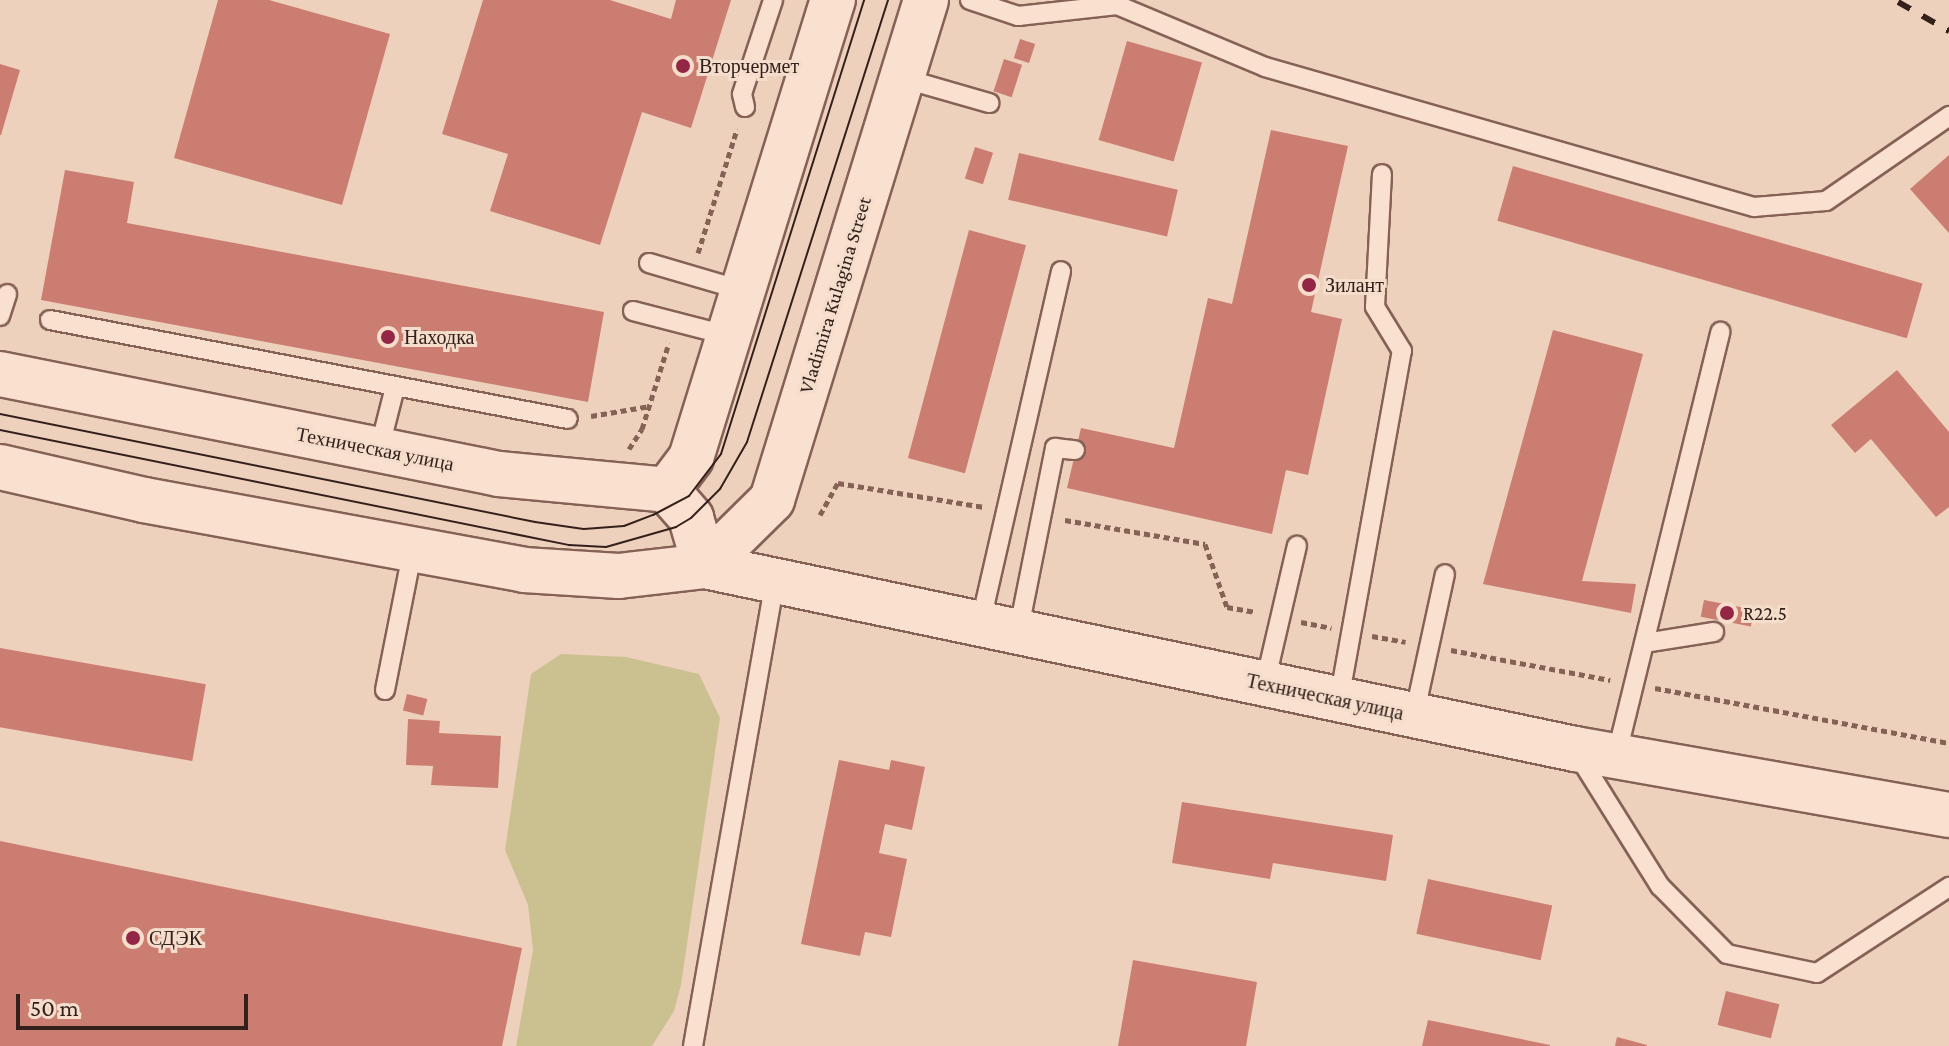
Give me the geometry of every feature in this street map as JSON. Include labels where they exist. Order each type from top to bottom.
[{"type":"main road","points":[[705,566],[691,518],[667,490],[691,458],[833,0]]},
{"type":"main road","name":"Vladimira Kulagina Street","points":[[705,566],[772,500],[926,0]]},
{"type":"main road","name":"Техническая улица","points":[[0,374],[499,474],[667,490]]},
{"type":"main road","name":"Техническая улица","points":[[0,467],[144,500],[524,570],[619,576],[705,566],[1596,753],[1949,815]]},
{"type":"lane","points":[[745,107],[742,94],[773,0]]},
{"type":"lane","points":[[970,0],[1018,16],[1117,5],[1265,67],[1754,207],[1826,201],[1894,157],[1949,116]]},
{"type":"lane","points":[[902,78],[989,103]]},
{"type":"lane","points":[[1339,700],[1402,351],[1375,307],[1382,174]]},
{"type":"lane","points":[[649,263],[744,291]]},
{"type":"lane","points":[[999,629],[1061,271]]},
{"type":"lane","points":[[0,316],[7,294]]},
{"type":"lane","points":[[633,311],[730,336]]},
{"type":"lane","points":[[50,320],[568,419]]},
{"type":"lane","points":[[1720,332],[1645,643],[1596,753],[1660,886],[1727,954],[1817,973],[1949,887]]},
{"type":"lane","points":[[379,450],[395,387]]},
{"type":"lane","points":[[999,629],[1055,448],[1075,450]]},
{"type":"lane","points":[[1265,685],[1297,546]]},
{"type":"lane","points":[[385,690],[413,548]]},
{"type":"lane","points":[[1414,716],[1445,574]]},
{"type":"lane","points":[[693,1046],[775,582]]},
{"type":"lane","points":[[1645,643],[1714,632]]},
{"type":"path","points":[[568,419],[650,406]]},
{"type":"shaded area","points":[[561,654],[626,657],[699,674],[720,718],[681,985],[674,1011],[652,1046],[516,1046],[533,950],[528,905],[505,850],[531,674]]},
{"type":"building","points":[[218,0],[269,0],[390,34],[342,205],[174,158]]},
{"type":"building","points":[[483,0],[610,0],[671,19],[676,0],[731,0],[691,128],[642,112],[600,245],[490,211],[508,154],[442,134]]},
{"type":"building","points":[[1020,39],[1035,44],[1029,63],[1014,58]]},
{"type":"building","points":[[1127,41],[1202,62],[1174,162],[1099,140]]},
{"type":"building","points":[[1004,59],[1022,65],[1012,97],[993,91]]},
{"type":"building","points":[[0,64],[20,70],[1,135],[0,135]]},
{"type":"building","points":[[1271,130],[1348,146],[1311,312],[1342,319],[1308,475],[1286,470],[1272,534],[1067,488],[1081,428],[1174,448],[1208,298],[1232,304]]},
{"type":"building","points":[[975,147],[993,153],[983,184],[965,178]]},
{"type":"building","points":[[1019,153],[1178,190],[1167,236],[1008,200]]},
{"type":"building","points":[[1949,155],[1949,233],[1910,189]]},
{"type":"building","points":[[1513,166],[1922,283],[1907,338],[1497,221]]},
{"type":"building","points":[[65,170],[134,182],[127,223],[604,312],[588,402],[41,300]]},
{"type":"building","points":[[969,230],[1026,245],[965,473],[908,458]]},
{"type":"building","points":[[1553,330],[1643,354],[1582,581],[1636,584],[1631,613],[1483,584]]},
{"type":"building","points":[[1897,370],[1949,432],[1949,507],[1936,517],[1871,439],[1855,453],[1831,425]]},
{"type":"building","name":"R22.5","points":[[1704,600],[1754,610],[1751,626],[1701,617]]},
{"type":"building","points":[[0,648],[206,684],[192,761],[0,727]]},
{"type":"building","points":[[407,694],[427,699],[423,716],[403,710]]},
{"type":"building","points":[[408,719],[440,721],[439,733],[501,736],[498,788],[431,785],[433,766],[406,765]]},
{"type":"building","points":[[839,760],[889,770],[891,760],[925,767],[912,830],[885,824],[879,853],[907,859],[891,937],[865,932],[860,956],[801,944]]},
{"type":"building","points":[[1182,802],[1393,835],[1386,881],[1273,863],[1270,879],[1172,863]]},
{"type":"building","points":[[0,841],[522,948],[502,1046],[0,1046]]},
{"type":"building","points":[[1428,879],[1552,905],[1541,960],[1416,934]]},
{"type":"building","points":[[1133,960],[1257,982],[1246,1046],[1118,1046]]},
{"type":"building","points":[[1726,991],[1779,1004],[1771,1038],[1718,1025]]},
{"type":"building","points":[[1428,1020],[1550,1045],[1550,1046],[1422,1046]]},
{"type":"building","points":[[1617,1037],[1647,1045],[1647,1046],[1615,1046]]},
{"type":"tram line","points":[[0,414],[535,522],[584,529],[624,526],[653,515],[689,496],[721,454],[864,0]]},
{"type":"tram line","points":[[0,430],[569,545],[606,547],[676,527],[691,518],[720,489],[747,442],[888,0]]},
{"type":"railway","points":[[1898,2],[1949,31]]},
{"type":"place","name":"Вторчермет","points":[[683,66]]},
{"type":"place","name":"Зилант","points":[[1309,285]]},
{"type":"place","name":"Находка","points":[[388,337]]},
{"type":"place","name":"R22.5","points":[[1727,613]]},
{"type":"place","name":"СДЭК","points":[[133,938]]}]
